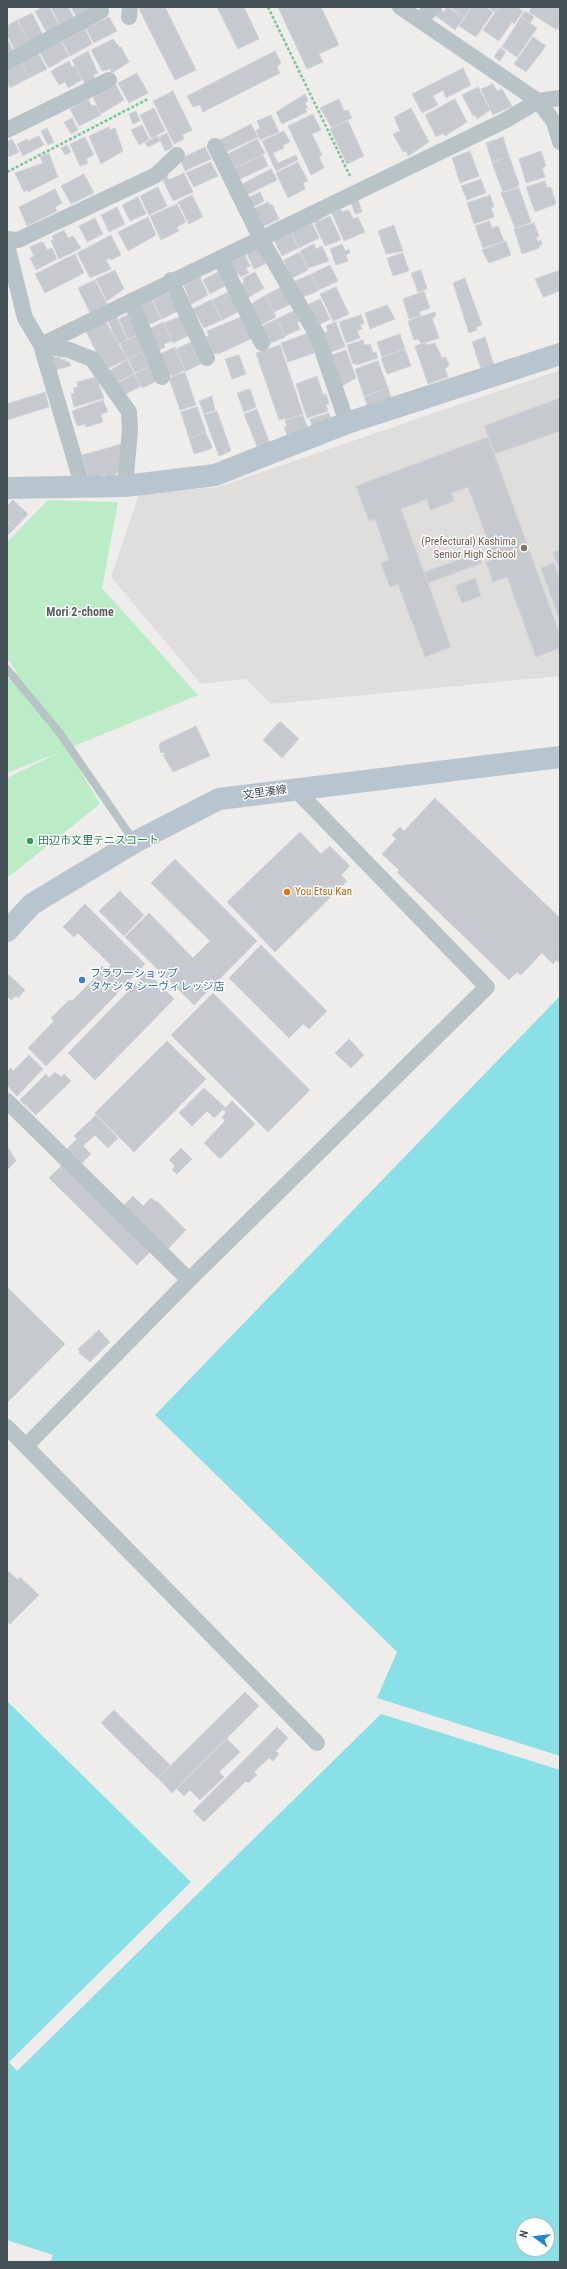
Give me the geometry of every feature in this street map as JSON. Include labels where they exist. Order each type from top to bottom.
[{"type":"main road","points":[[7,488],[83,488],[125,486],[215,475],[348,424],[560,354]]},
{"type":"main road","name":"文里湊線","points":[[7,931],[32,904],[135,842],[219,799],[560,757]]},
{"type":"street","points":[[400,7],[538,101],[554,122],[560,142]]},
{"type":"street","points":[[419,20],[434,7]]},
{"type":"street","points":[[7,62],[102,11]]},
{"type":"street","points":[[7,130],[109,80]]},
{"type":"street","points":[[41,345],[171,280],[261,239],[504,121],[538,101],[560,98]]},
{"type":"street","points":[[215,146],[261,239],[317,336],[348,424]]},
{"type":"street","points":[[7,239],[18,240],[156,175],[177,156]]},
{"type":"street","points":[[7,245],[25,318],[41,345],[83,488]]},
{"type":"street","points":[[220,258],[262,343]]},
{"type":"street","points":[[171,280],[207,358]]},
{"type":"street","points":[[131,301],[162,377]]},
{"type":"street","points":[[41,345],[69,350],[92,359],[129,412],[130,430],[125,486]]},
{"type":"street","points":[[26,1446],[189,1280],[487,988],[295,789]]},
{"type":"street","points":[[7,1102],[189,1280]]},
{"type":"street","points":[[7,1427],[317,1743]]},
{"type":"lane","points":[[7,668],[59,732],[135,842]]},
{"type":"path","points":[[268,7],[358,192]]},
{"type":"path","points":[[7,172],[148,99]]},
{"type":"shaded area","points":[[560,370],[560,676],[271,704],[246,679],[201,684],[111,577],[139,494],[218,487]]},
{"type":"green space","points":[[48,500],[118,502],[102,588],[198,695],[67,749],[100,804],[7,878],[7,778],[58,753],[7,773],[7,680],[17,672],[7,658],[7,542]]},
{"type":"water","points":[[560,996],[560,1756],[377,1698],[397,1652],[155,1415]]},
{"type":"water","points":[[7,1701],[191,1882],[9,2062],[17,2071],[381,1714],[560,1770],[560,2262],[50,2262],[53,2255],[7,2240]]},
{"type":"building","points":[[43,7],[49,7],[59,25],[47,33],[35,11]]},
{"type":"building","points":[[51,7],[68,7],[74,18],[60,25]]},
{"type":"building","points":[[71,7],[94,7],[76,16]]},
{"type":"building","points":[[143,7],[165,7],[196,70],[175,80],[139,9]]},
{"type":"building","points":[[217,7],[244,7],[259,39],[238,49]]},
{"type":"building","points":[[278,7],[321,7],[339,45],[319,54],[323,62],[307,69]]},
{"type":"building","points":[[447,7],[464,17],[455,30],[436,16],[441,10],[444,12]]},
{"type":"building","points":[[450,7],[471,7],[464,17]]},
{"type":"building","points":[[472,7],[485,7],[493,12],[476,37],[459,26]]},
{"type":"building","points":[[488,7],[499,7],[495,12]]},
{"type":"building","points":[[499,7],[517,7],[523,11],[514,24],[512,22],[499,41],[483,30]]},
{"type":"building","points":[[532,7],[557,7],[560,9],[560,25],[557,30],[529,12]]},
{"type":"building","points":[[525,11],[534,17],[530,23],[521,17]]},
{"type":"building","points":[[32,13],[43,35],[29,42],[18,20]]},
{"type":"building","points":[[109,17],[117,31],[94,43],[86,28]]},
{"type":"building","points":[[521,17],[537,28],[517,57],[502,47]]},
{"type":"building","points":[[17,20],[29,42],[15,50],[7,35],[7,26]]},
{"type":"building","points":[[85,29],[92,44],[70,56],[62,41]]},
{"type":"building","points":[[533,37],[546,46],[526,72],[514,64]]},
{"type":"building","points":[[7,39],[13,50],[7,54]]},
{"type":"building","points":[[113,39],[120,48],[121,47],[129,62],[112,73],[110,69],[102,71],[91,50]]},
{"type":"building","points":[[61,42],[69,56],[49,68],[40,53]]},
{"type":"building","points":[[500,48],[506,52],[500,61],[494,57]]},
{"type":"building","points":[[88,51],[98,73],[93,75],[95,78],[85,84],[72,60]]},
{"type":"building","points":[[275,51],[281,63],[277,67],[280,73],[203,112],[200,105],[193,107],[187,96]]},
{"type":"building","points":[[38,53],[47,69],[29,78],[21,63]]},
{"type":"building","points":[[69,61],[72,67],[75,66],[82,80],[68,88],[65,82],[59,85],[51,71]]},
{"type":"building","points":[[21,63],[29,78],[10,88],[7,82],[7,70]]},
{"type":"building","points":[[463,68],[471,85],[446,98],[443,90],[433,96],[438,105],[422,113],[412,94]]},
{"type":"building","points":[[137,73],[148,93],[129,103],[118,83]]},
{"type":"building","points":[[493,84],[497,91],[502,89],[512,106],[493,115],[481,89]]},
{"type":"building","points":[[116,85],[124,100],[101,114],[93,97]]},
{"type":"building","points":[[478,87],[490,110],[477,119],[475,115],[473,116],[462,95]]},
{"type":"building","points":[[173,91],[192,130],[182,135],[184,139],[174,144],[153,101]]},
{"type":"building","points":[[305,94],[308,101],[305,103],[308,108],[305,109],[307,112],[282,124],[276,112]]},
{"type":"building","points":[[88,99],[92,106],[96,105],[101,115],[79,126],[70,109]]},
{"type":"building","points":[[339,99],[344,111],[348,110],[352,118],[332,128],[320,108]]},
{"type":"building","points":[[455,99],[467,122],[445,136],[443,133],[436,137],[425,115]]},
{"type":"building","points":[[154,108],[165,131],[151,138],[140,115]]},
{"type":"building","points":[[411,108],[429,142],[408,156],[406,151],[403,152],[393,134],[400,131],[394,117]]},
{"type":"building","points":[[136,111],[140,121],[133,124],[129,114]]},
{"type":"building","points":[[313,114],[321,130],[312,134],[322,155],[319,157],[324,168],[311,175],[288,126]]},
{"type":"building","points":[[271,115],[279,132],[260,140],[256,130],[260,128],[257,121]]},
{"type":"building","points":[[72,118],[78,130],[71,134],[64,122]]},
{"type":"building","points":[[348,121],[364,156],[347,164],[330,129]]},
{"type":"building","points":[[251,124],[258,137],[226,152],[220,140]]},
{"type":"building","points":[[142,125],[149,139],[139,145],[131,130]]},
{"type":"building","points":[[109,127],[110,130],[115,128],[123,151],[101,164],[89,136]]},
{"type":"building","points":[[47,128],[54,142],[48,145],[41,131]]},
{"type":"building","points":[[284,131],[290,142],[283,145],[284,148],[273,153],[278,163],[296,155],[298,160],[276,171],[262,141]]},
{"type":"building","points":[[167,133],[173,147],[165,151],[159,137]]},
{"type":"building","points":[[39,136],[44,145],[23,156],[17,144],[27,139],[28,141]]},
{"type":"building","points":[[157,136],[160,141],[148,147],[145,143]]},
{"type":"building","points":[[85,137],[94,155],[86,159],[88,163],[80,166],[70,144]]},
{"type":"building","points":[[503,137],[509,156],[492,162],[486,143]]},
{"type":"building","points":[[12,139],[19,152],[9,157],[7,142]]},
{"type":"building","points":[[257,139],[265,153],[233,169],[226,155]]},
{"type":"building","points":[[67,145],[71,152],[65,155],[61,148]]},
{"type":"building","points":[[205,147],[211,159],[185,171],[180,159]]},
{"type":"building","points":[[470,151],[479,176],[460,183],[452,158]]},
{"type":"building","points":[[541,151],[546,166],[542,168],[545,177],[526,183],[519,159]]},
{"type":"building","points":[[49,153],[58,177],[28,192],[27,190],[24,192],[15,173],[43,163],[40,157]]},
{"type":"building","points":[[263,155],[268,166],[238,180],[233,169]]},
{"type":"building","points":[[509,156],[519,184],[517,187],[503,192],[492,163]]},
{"type":"building","points":[[211,162],[218,176],[194,187],[186,173]]},
{"type":"building","points":[[298,162],[308,181],[303,183],[305,189],[288,198],[276,173]]},
{"type":"building","points":[[271,169],[277,180],[245,196],[240,185]]},
{"type":"building","points":[[184,173],[193,192],[173,201],[162,178],[167,175],[169,180]]},
{"type":"building","points":[[84,174],[94,193],[71,204],[61,186]]},
{"type":"building","points":[[481,179],[486,193],[467,200],[461,186]]},
{"type":"building","points":[[545,181],[547,188],[551,187],[556,204],[535,212],[526,187]]},
{"type":"building","points":[[158,187],[167,206],[149,215],[140,196]]},
{"type":"building","points":[[519,188],[531,222],[515,228],[501,193]]},
{"type":"building","points":[[55,189],[62,203],[55,207],[57,211],[27,226],[19,207]]},
{"type":"building","points":[[260,192],[264,201],[251,208],[247,198]]},
{"type":"building","points":[[192,195],[203,217],[189,224],[178,202]]},
{"type":"building","points":[[490,195],[494,207],[491,208],[494,217],[474,224],[467,203]]},
{"type":"building","points":[[138,197],[146,214],[130,221],[122,205]]},
{"type":"building","points":[[358,200],[362,212],[355,214],[351,203]]},
{"type":"building","points":[[268,202],[270,205],[272,204],[279,219],[260,228],[251,210]]},
{"type":"building","points":[[177,204],[186,222],[177,227],[179,231],[161,240],[150,216]]},
{"type":"building","points":[[117,207],[125,224],[109,232],[101,215]]},
{"type":"building","points":[[341,209],[342,212],[349,210],[353,219],[358,217],[365,232],[344,241],[332,213]]},
{"type":"building","points":[[330,216],[341,240],[325,246],[315,225],[318,223],[314,223],[313,220],[318,218],[319,221]]},
{"type":"building","points":[[148,217],[156,235],[128,251],[118,232]]},
{"type":"building","points":[[95,218],[103,234],[87,242],[79,226]]},
{"type":"building","points":[[489,221],[492,228],[498,226],[504,241],[483,248],[475,226]]},
{"type":"building","points":[[312,223],[319,238],[299,248],[291,231]]},
{"type":"building","points":[[534,223],[539,236],[536,237],[538,242],[541,240],[542,244],[539,248],[522,254],[514,229]]},
{"type":"building","points":[[394,225],[403,251],[386,254],[378,231]]},
{"type":"building","points":[[64,230],[68,238],[73,236],[81,248],[59,259],[51,241],[54,240],[52,236]]},
{"type":"building","points":[[291,232],[298,248],[282,256],[274,240]]},
{"type":"building","points":[[111,235],[121,255],[111,260],[110,258],[106,260],[111,269],[90,278],[77,253]]},
{"type":"building","points":[[506,241],[511,255],[489,263],[482,250]]},
{"type":"building","points":[[41,242],[44,243],[47,250],[52,248],[57,259],[36,270],[30,258],[34,256],[30,247]]},
{"type":"building","points":[[314,244],[316,249],[322,246],[329,261],[308,268],[300,251]]},
{"type":"building","points":[[342,244],[345,251],[349,249],[350,253],[346,255],[348,261],[336,265],[330,249]]},
{"type":"building","points":[[262,247],[269,262],[254,269],[247,254]]},
{"type":"building","points":[[298,253],[301,254],[308,270],[292,278],[284,260]]},
{"type":"building","points":[[403,253],[409,271],[393,276],[387,258]]},
{"type":"building","points":[[75,254],[84,273],[45,293],[35,274]]},
{"type":"building","points":[[245,255],[250,266],[246,268],[249,273],[240,277],[239,274],[235,276],[229,263]]},
{"type":"building","points":[[330,265],[338,281],[318,290],[311,274]]},
{"type":"building","points":[[115,270],[124,289],[107,301],[96,279]]},
{"type":"building","points":[[421,270],[427,289],[418,292],[411,273]]},
{"type":"building","points":[[560,270],[560,291],[543,297],[535,279]]},
{"type":"building","points":[[218,272],[225,286],[210,294],[203,280]]},
{"type":"building","points":[[255,272],[264,288],[246,299],[240,284],[244,283],[243,278]]},
{"type":"building","points":[[311,274],[318,291],[303,297],[295,281]]},
{"type":"building","points":[[200,277],[208,295],[191,304],[184,285]]},
{"type":"building","points":[[465,278],[482,325],[476,327],[477,330],[469,333],[453,283]]},
{"type":"building","points":[[95,280],[107,304],[90,313],[78,288]]},
{"type":"building","points":[[283,286],[291,304],[274,312],[266,295]]},
{"type":"building","points":[[336,287],[349,314],[333,321],[320,294]]},
{"type":"building","points":[[424,291],[430,308],[419,312],[421,316],[409,319],[403,299]]},
{"type":"building","points":[[228,292],[240,311],[222,320],[212,300]]},
{"type":"building","points":[[168,293],[178,311],[162,319],[153,300]]},
{"type":"building","points":[[266,295],[276,317],[259,326],[251,304]]},
{"type":"building","points":[[320,299],[330,319],[317,326],[307,308],[310,306],[309,304]]},
{"type":"building","points":[[152,300],[161,319],[146,326],[139,306]]},
{"type":"building","points":[[211,300],[222,320],[204,328],[193,309]]},
{"type":"building","points":[[387,305],[395,319],[370,329],[365,313]]},
{"type":"building","points":[[295,310],[300,321],[297,323],[300,329],[285,336],[277,319]]},
{"type":"building","points":[[133,312],[142,333],[128,339],[119,319]]},
{"type":"building","points":[[435,312],[436,316],[432,318],[439,338],[422,344],[418,339],[414,340],[408,321]]},
{"type":"building","points":[[361,315],[364,323],[360,325],[362,329],[357,331],[360,338],[346,343],[339,322]]},
{"type":"building","points":[[181,316],[190,335],[173,343],[164,323]]},
{"type":"building","points":[[117,317],[127,339],[118,344],[108,321]]},
{"type":"building","points":[[241,317],[252,337],[251,339],[218,354],[214,354],[206,337],[209,336],[207,331]]},
{"type":"building","points":[[277,319],[285,337],[269,344],[260,327]]},
{"type":"building","points":[[106,322],[127,359],[105,370],[86,331]]},
{"type":"building","points":[[163,322],[172,341],[164,344],[165,347],[155,352],[147,330]]},
{"type":"building","points":[[336,322],[345,347],[325,354],[324,333],[328,331],[326,326]]},
{"type":"building","points":[[311,332],[317,348],[313,350],[314,353],[288,362],[281,343]]},
{"type":"building","points":[[142,333],[149,349],[127,359],[120,343]]},
{"type":"building","points":[[400,334],[405,349],[382,357],[377,342]]},
{"type":"building","points":[[485,337],[494,365],[481,369],[472,342]]},
{"type":"building","points":[[363,340],[364,345],[370,344],[373,353],[376,352],[378,358],[356,365],[356,363],[353,364],[347,345]]},
{"type":"building","points":[[191,342],[201,364],[186,371],[176,349]]},
{"type":"building","points":[[426,342],[427,345],[435,343],[442,358],[446,357],[449,366],[445,368],[448,377],[428,384],[415,346]]},
{"type":"building","points":[[280,345],[303,414],[285,420],[285,418],[279,420],[256,353]]},
{"type":"building","points":[[175,347],[185,370],[172,376],[171,374],[166,376],[158,355]]},
{"type":"building","points":[[148,349],[151,366],[135,373],[128,359]]},
{"type":"building","points":[[405,349],[411,366],[387,374],[381,358]]},
{"type":"building","points":[[346,350],[356,378],[342,386],[326,357]]},
{"type":"building","points":[[239,355],[246,374],[232,379],[225,359]]},
{"type":"building","points":[[54,356],[55,358],[60,357],[61,360],[65,359],[66,362],[69,361],[71,366],[55,370],[51,357]]},
{"type":"building","points":[[127,360],[134,373],[116,383],[109,371]]},
{"type":"building","points":[[378,361],[388,388],[364,396],[355,369]]},
{"type":"building","points":[[154,364],[161,379],[142,388],[135,374]]},
{"type":"building","points":[[185,372],[196,405],[180,410],[169,378]]},
{"type":"building","points":[[134,374],[141,386],[124,395],[118,383]]},
{"type":"building","points":[[317,376],[323,395],[326,394],[329,404],[326,405],[328,411],[307,418],[296,384]]},
{"type":"building","points":[[96,377],[104,398],[74,407],[71,394],[75,393],[73,388],[78,387],[77,382]]},
{"type":"building","points":[[388,388],[392,400],[368,408],[364,397]]},
{"type":"building","points":[[250,389],[256,407],[244,412],[237,393]]},
{"type":"building","points":[[45,392],[49,407],[7,420],[7,404]]},
{"type":"building","points":[[212,396],[215,410],[204,414],[199,401]]},
{"type":"building","points":[[560,398],[560,431],[495,454],[484,426]]},
{"type":"building","points":[[103,400],[108,412],[101,414],[103,422],[86,427],[85,424],[77,426],[72,411]]},
{"type":"building","points":[[197,407],[206,432],[189,438],[181,412]]},
{"type":"building","points":[[257,409],[272,449],[260,454],[244,414]]},
{"type":"building","points":[[217,411],[231,451],[219,456],[204,415]]},
{"type":"building","points":[[329,413],[333,425],[314,431],[310,419]]},
{"type":"building","points":[[303,415],[308,429],[287,435],[284,427],[287,426],[285,421]]},
{"type":"building","points":[[205,432],[212,446],[211,449],[194,454],[189,438]]},
{"type":"building","points":[[488,437],[560,635],[560,648],[536,657],[507,577],[493,582],[486,562],[495,559],[468,487],[451,493],[454,501],[430,510],[427,499],[401,509],[451,647],[425,657],[398,584],[390,587],[381,563],[389,560],[375,519],[369,521],[356,486]]},
{"type":"building","points":[[122,444],[124,469],[112,476],[106,476],[105,474],[89,479],[82,455]]},
{"type":"building","points":[[13,500],[28,514],[15,528],[7,520],[7,506]]},
{"type":"building","points":[[7,521],[15,528],[7,536]]},
{"type":"building","points":[[560,550],[560,571],[553,552]]},
{"type":"building","points":[[478,553],[482,563],[428,583],[424,572]]},
{"type":"building","points":[[554,563],[560,579],[560,621],[541,568]]},
{"type":"building","points":[[475,578],[481,596],[462,603],[455,586]]},
{"type":"building","points":[[281,722],[299,739],[282,758],[263,740],[278,723]]},
{"type":"building","points":[[196,726],[210,756],[173,772],[163,755],[165,754],[164,752],[161,753],[159,746],[160,743]]},
{"type":"building","points":[[435,798],[560,918],[559,962],[556,960],[553,964],[542,953],[521,975],[517,972],[509,980],[397,872],[399,870],[382,854],[396,839],[392,835],[400,827],[404,831]]},
{"type":"building","name":"You Etsu Kan","points":[[300,832],[321,854],[330,846],[350,866],[341,875],[347,881],[275,952],[227,902]]},
{"type":"building","points":[[175,859],[257,941],[194,1005],[125,937],[149,913],[193,958],[210,941],[151,883]]},
{"type":"building","points":[[120,891],[144,915],[124,936],[99,911]]},
{"type":"building","points":[[85,904],[145,964],[117,993],[97,972],[102,966],[106,970],[111,965],[78,933],[74,937],[63,927]]},
{"type":"building","points":[[261,945],[327,1011],[309,1029],[303,1024],[289,1038],[229,978]]},
{"type":"building","points":[[147,972],[174,999],[95,1080],[68,1053]]},
{"type":"building","points":[[7,973],[25,990],[18,998],[16,996],[11,1000],[7,996]]},
{"type":"building","points":[[96,973],[117,994],[46,1066],[28,1048],[54,1021],[51,1018],[68,1001],[73,1000],[96,977],[94,975]]},
{"type":"building","points":[[213,993],[310,1090],[268,1132],[171,1035]]},
{"type":"building","points":[[349,1039],[364,1055],[351,1068],[335,1053]]},
{"type":"building","points":[[167,1041],[206,1079],[134,1152],[95,1113]]},
{"type":"building","points":[[29,1055],[43,1069],[17,1096],[7,1085],[7,1069],[8,1071],[11,1068],[13,1071]]},
{"type":"building","points":[[55,1072],[61,1077],[64,1074],[71,1081],[36,1115],[20,1100],[46,1074],[49,1078]]},
{"type":"building","points":[[204,1088],[225,1107],[214,1118],[207,1111],[192,1126],[179,1113]]},
{"type":"building","points":[[232,1101],[255,1124],[220,1159],[204,1143],[225,1121],[222,1117],[226,1112],[223,1110]]},
{"type":"building","points":[[96,1115],[118,1138],[108,1148],[95,1135],[83,1146],[91,1154],[81,1164],[67,1149],[77,1139],[74,1136]]},
{"type":"building","points":[[7,1146],[16,1161],[7,1170]]},
{"type":"building","points":[[181,1148],[192,1159],[177,1174],[172,1170],[175,1166],[169,1160]]},
{"type":"building","points":[[62,1165],[150,1252],[137,1265],[49,1178]]},
{"type":"building","points":[[133,1196],[143,1206],[151,1198],[156,1202],[157,1201],[186,1230],[168,1249],[122,1207]]},
{"type":"building","points":[[7,1287],[65,1344],[7,1403]]},
{"type":"building","points":[[99,1330],[110,1342],[90,1362],[79,1353],[80,1352],[78,1349]]},
{"type":"building","points":[[7,1570],[18,1580],[20,1577],[39,1595],[10,1624],[7,1622]]},
{"type":"building","points":[[245,1692],[259,1706],[172,1793],[158,1778]]},
{"type":"building","points":[[114,1710],[170,1765],[157,1778],[101,1723]]},
{"type":"building","points":[[277,1727],[288,1738],[276,1751],[279,1754],[273,1761],[269,1758],[254,1772],[257,1775],[248,1783],[246,1781],[204,1822],[193,1811]]},
{"type":"building","points":[[227,1739],[240,1752],[219,1772],[224,1777],[200,1800],[190,1790],[184,1796],[177,1789]]},
{"type":"place","name":"(Prefectural) Kashima Senior High School","points":[[524,548]]},
{"type":"place","name":"田辺市文里テニスコート","points":[[30,841]]},
{"type":"place","name":"You Etsu Kan","points":[[287,892]]},
{"type":"place","name":"フラワーショップ タケシタ シーヴィレッジ店","points":[[82,980]]},
{"type":"district","name":"Mori 2-chome","points":[[80,613]]}]
